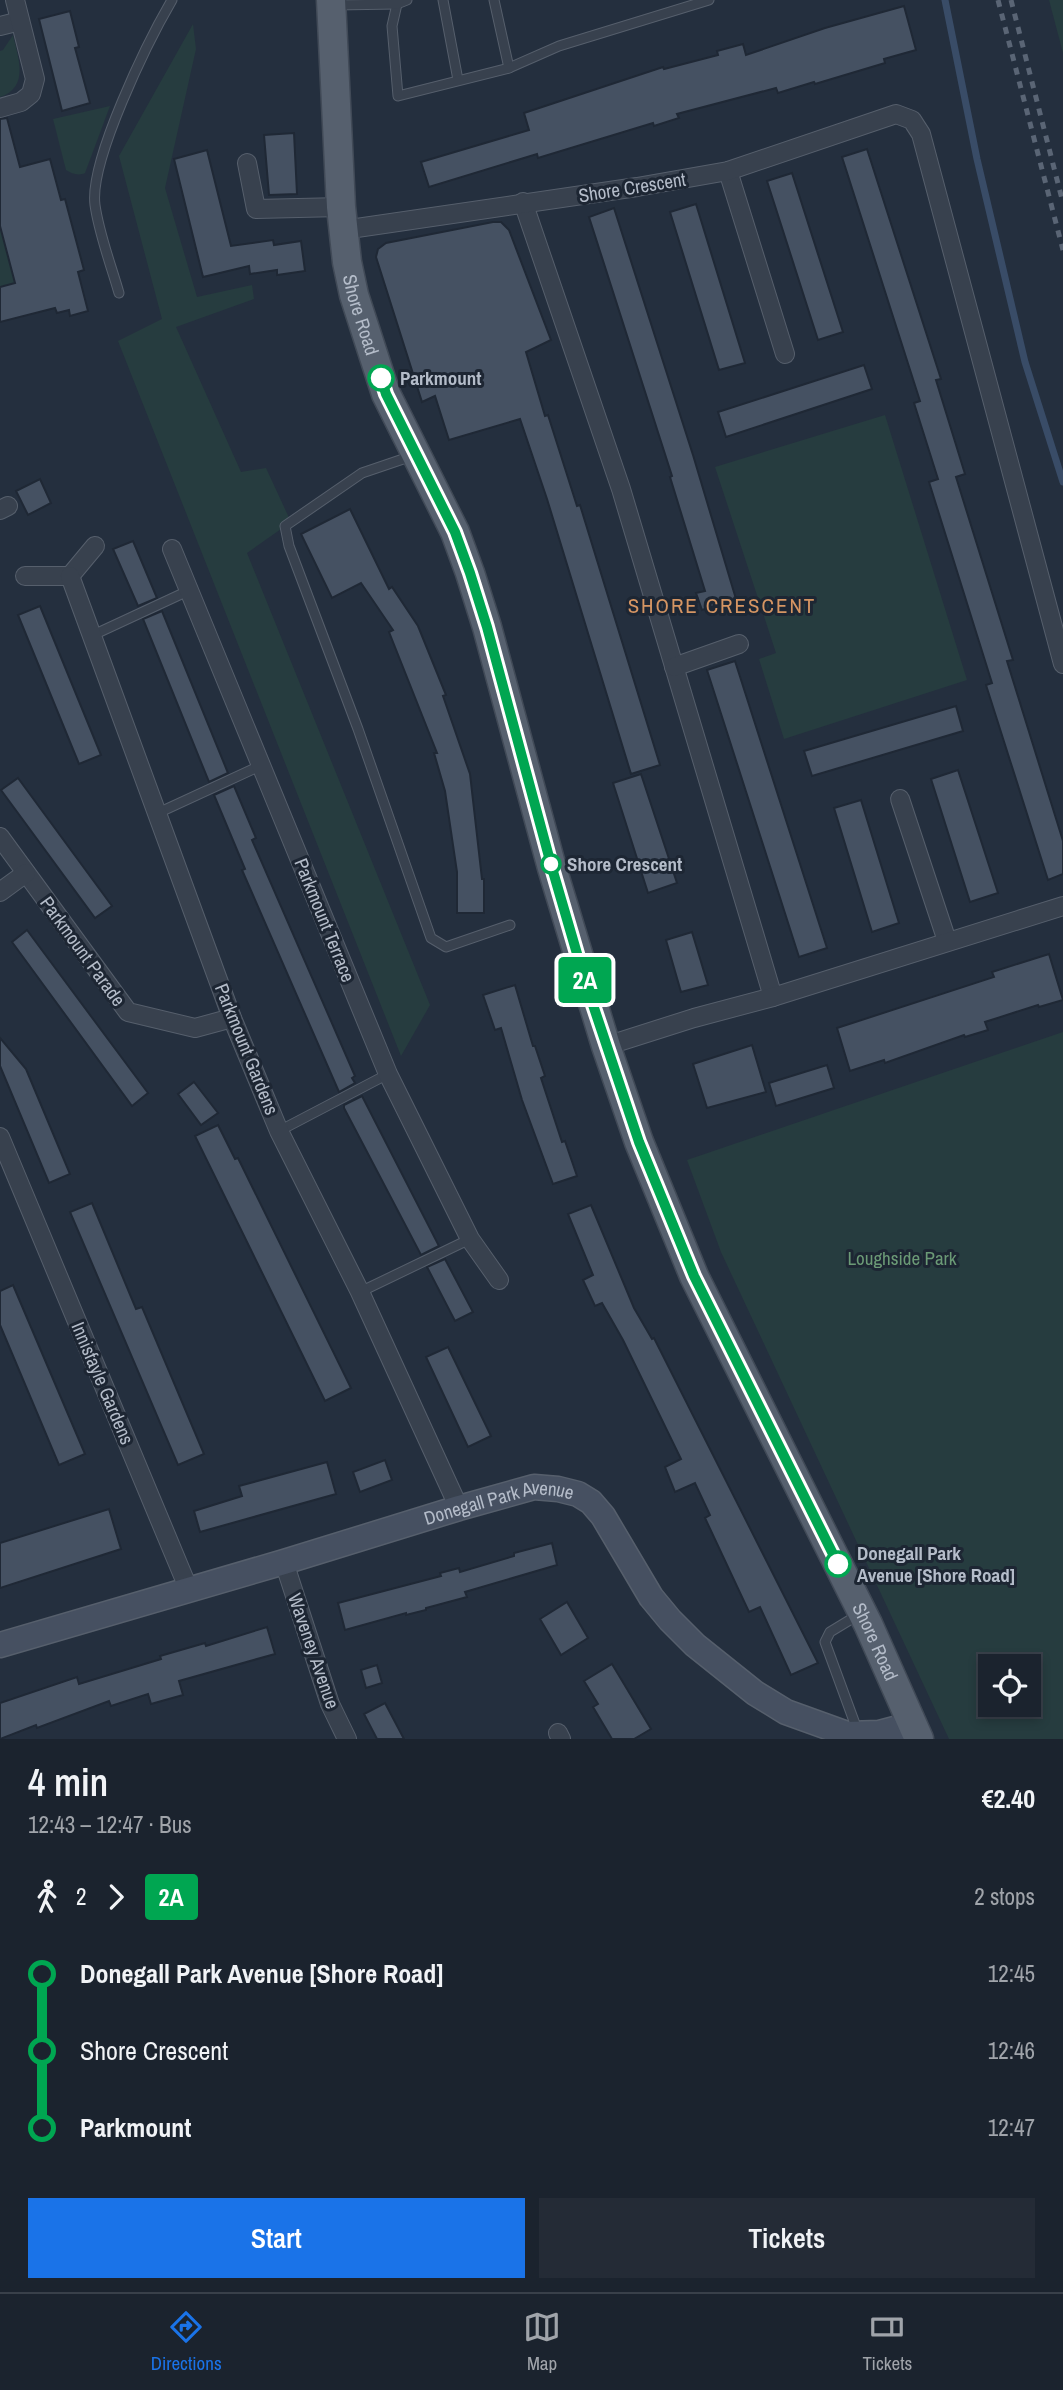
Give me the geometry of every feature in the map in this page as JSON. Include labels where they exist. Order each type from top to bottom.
[{"type":"main road","name":"Shore Road","points":[[331,2],[342,218],[347,262],[367,339],[386,394],[455,532],[487,627],[552,868],[606,1046],[639,1142],[694,1276],[862,1612],[916,1732]]},
{"type":"street","points":[[0,108],[21,102],[31,94],[35,79],[15,0]]},
{"type":"street","points":[[0,26],[20,21]]},
{"type":"street","name":"Shore Crescent","points":[[247,163],[256,209],[342,218],[523,202],[638,187],[728,171],[896,114],[912,120],[920,134],[1063,664]]},
{"type":"street","points":[[728,171],[785,354]]},
{"type":"street","points":[[523,202],[621,489],[773,997]]},
{"type":"street","points":[[25,576],[70,576],[95,546]]},
{"type":"street","name":"Parkmount Terrace","points":[[173,549],[388,1074],[470,1239],[499,1280]]},
{"type":"street","name":"Parkmount Gardens","points":[[70,576],[232,1018],[279,1131],[360,1292],[459,1508]]},
{"type":"street","points":[[674,667],[739,643]]},
{"type":"street","points":[[900,799],[947,941]]},
{"type":"street","name":"Parkmount Parade","points":[[0,838],[128,1012],[195,1027],[232,1018]]},
{"type":"street","points":[[0,892],[26,873]]},
{"type":"street","points":[[606,1046],[1063,906]]},
{"type":"street","name":"Innisfayle Gardens","points":[[0,1137],[8,1178],[189,1590]]},
{"type":"street","name":"Donegall Park Avenue","points":[[0,1645],[534,1487],[558,1489],[578,1494],[591,1502],[603,1516],[651,1597],[670,1620],[754,1693],[786,1712],[847,1734],[916,1732]]},
{"type":"street","name":"Waveney Avenue","points":[[284,1562],[330,1704],[347,1739]]},
{"type":"lane","points":[[119,293],[95,205],[95,185],[119,108],[172,0]]},
{"type":"lane","points":[[331,2],[397,4],[407,0]]},
{"type":"lane","points":[[443,0],[458,80]]},
{"type":"lane","points":[[494,0],[509,68]]},
{"type":"lane","points":[[397,4],[392,26],[398,96],[509,68],[559,46],[709,0]]},
{"type":"lane","points":[[416,454],[362,473],[285,526],[289,546],[358,729],[431,938],[446,947],[510,925]]},
{"type":"lane","points":[[91,636],[190,590]]},
{"type":"lane","points":[[158,813],[262,765]]},
{"type":"lane","points":[[279,1131],[388,1074]]},
{"type":"lane","points":[[360,1292],[470,1239]]},
{"type":"lane","points":[[859,1735],[825,1642],[830,1632],[862,1612]]},
{"type":"green space","points":[[1049,0],[1063,0],[1063,53]]},
{"type":"green space","points":[[193,24],[196,49],[165,188],[197,297],[252,285],[254,299],[176,327],[241,472],[266,468],[291,522],[247,553],[430,1005],[401,1056],[118,341],[162,319],[119,156]]},
{"type":"green space","points":[[13,35],[19,62],[19,79],[9,92],[0,97],[0,51]]},
{"type":"green space","points":[[110,106],[85,173],[76,174],[66,170],[53,119]]},
{"type":"green space","points":[[0,212],[10,263],[44,275],[0,287]]},
{"type":"green space","points":[[885,415],[967,680],[784,739],[759,659],[776,653],[715,467]]},
{"type":"green space","name":"Loughside Park","points":[[1063,1032],[1063,1739],[949,1739],[721,1252],[687,1160]]},
{"type":"building","points":[[904,6],[916,50],[884,59],[885,63],[815,84],[814,82],[778,93],[776,88],[677,114],[679,118],[654,126],[653,123],[538,158],[537,154],[429,187],[421,162],[529,130],[524,113],[663,67],[664,69],[718,55],[717,51],[743,44],[746,55],[825,28]]},
{"type":"building","points":[[70,11],[79,47],[75,48],[90,103],[62,111],[39,19]]},
{"type":"building","points":[[7,118],[20,167],[50,159],[61,200],[65,199],[84,270],[78,272],[88,311],[70,316],[69,310],[57,313],[55,308],[0,322],[0,287],[15,283],[0,226],[0,119]]},
{"type":"building","points":[[294,133],[297,194],[269,195],[264,135]]},
{"type":"building","points":[[867,149],[941,379],[936,380],[965,474],[956,477],[1013,660],[1007,661],[1063,841],[1063,874],[1048,880],[986,685],[992,683],[929,482],[938,479],[914,403],[920,401],[842,157]]},
{"type":"building","points":[[207,150],[231,246],[273,240],[274,245],[301,241],[305,271],[277,275],[277,270],[250,274],[249,266],[203,277],[174,159]]},
{"type":"building","points":[[792,173],[843,332],[818,340],[767,181]]},
{"type":"building","points":[[696,204],[745,363],[719,370],[670,212]]},
{"type":"building","points":[[614,208],[736,599],[702,610],[696,593],[705,591],[670,477],[672,476],[589,217]]},
{"type":"building","points":[[501,222],[509,230],[551,340],[526,352],[545,416],[548,415],[577,506],[580,505],[660,765],[631,774],[520,419],[449,440],[435,396],[422,402],[376,257],[378,249],[386,243]]},
{"type":"building","points":[[864,365],[872,389],[726,437],[718,412]]},
{"type":"building","points":[[40,479],[51,503],[28,515],[16,491]]},
{"type":"building","points":[[350,509],[389,589],[392,587],[418,626],[446,695],[443,696],[470,774],[484,879],[484,913],[457,913],[457,872],[445,791],[434,753],[437,753],[389,632],[393,630],[361,583],[332,598],[301,534]]},
{"type":"building","points":[[133,541],[157,598],[138,606],[113,549]]},
{"type":"building","points":[[40,606],[101,755],[79,764],[18,615]]},
{"type":"building","points":[[162,611],[228,773],[209,782],[143,619]]},
{"type":"building","points":[[735,661],[827,948],[799,957],[707,670]]},
{"type":"building","points":[[956,706],[963,731],[812,776],[804,751]]},
{"type":"building","points":[[958,770],[998,893],[970,902],[931,779]]},
{"type":"building","points":[[641,774],[677,883],[648,893],[613,783]]},
{"type":"building","points":[[18,778],[112,906],[95,918],[1,790]]},
{"type":"building","points":[[234,786],[256,838],[252,840],[355,1076],[352,1078],[355,1083],[339,1092],[242,870],[245,869],[214,795]]},
{"type":"building","points":[[861,800],[899,923],[872,932],[834,808]]},
{"type":"building","points":[[27,930],[148,1093],[132,1106],[12,942]]},
{"type":"building","points":[[692,932],[708,985],[681,992],[666,940]]},
{"type":"building","points":[[1049,954],[1063,1000],[985,1022],[988,1030],[965,1037],[964,1035],[885,1063],[884,1060],[850,1071],[837,1028],[994,977],[992,972]]},
{"type":"building","points":[[515,985],[545,1076],[541,1078],[562,1142],[565,1141],[577,1176],[553,1184],[522,1100],[501,1028],[495,1030],[483,995]]},
{"type":"building","points":[[0,1038],[26,1069],[70,1174],[49,1183],[0,1066]]},
{"type":"building","points":[[752,1045],[766,1092],[707,1108],[693,1064]]},
{"type":"building","points":[[827,1065],[834,1088],[776,1106],[769,1083]]},
{"type":"building","points":[[194,1082],[218,1113],[201,1125],[178,1094]]},
{"type":"building","points":[[362,1096],[439,1246],[421,1255],[344,1108],[344,1105]]},
{"type":"building","points":[[218,1125],[235,1159],[238,1158],[351,1388],[325,1401],[195,1136]]},
{"type":"building","points":[[92,1203],[136,1309],[142,1307],[204,1454],[178,1465],[70,1212]]},
{"type":"building","points":[[591,1205],[634,1308],[652,1339],[654,1338],[818,1663],[791,1675],[760,1607],[749,1612],[705,1518],[710,1515],[695,1483],[675,1492],[665,1467],[681,1459],[623,1340],[602,1303],[595,1306],[583,1280],[593,1275],[568,1214]]},
{"type":"building","points":[[445,1259],[473,1312],[455,1321],[427,1267]]},
{"type":"building","points":[[13,1285],[85,1454],[59,1465],[0,1325],[0,1291]]},
{"type":"building","points":[[448,1347],[491,1436],[468,1447],[426,1357]]},
{"type":"building","points":[[385,1460],[392,1480],[360,1492],[353,1472]]},
{"type":"building","points":[[327,1462],[336,1494],[200,1532],[194,1511],[242,1496],[239,1486]]},
{"type":"building","points":[[109,1509],[121,1549],[0,1588],[0,1543]]},
{"type":"building","points":[[552,1543],[557,1565],[465,1592],[467,1597],[426,1610],[345,1630],[338,1603],[441,1576],[440,1573],[459,1568],[460,1572]]},
{"type":"building","points":[[567,1602],[588,1638],[561,1655],[540,1619]]},
{"type":"building","points":[[267,1627],[275,1654],[179,1681],[183,1695],[151,1704],[148,1694],[111,1706],[109,1701],[0,1739],[0,1703],[77,1677],[79,1684],[161,1659],[160,1656],[205,1643],[206,1646]]},
{"type":"building","points":[[612,1664],[651,1729],[634,1739],[612,1739],[593,1707],[598,1704],[584,1681]]},
{"type":"building","points":[[377,1665],[382,1683],[366,1688],[361,1670]]},
{"type":"building","points":[[385,1703],[404,1739],[377,1739],[364,1714]]},
{"type":"waterway","points":[[945,0],[977,159],[1025,362],[1063,482]]},
{"type":"railway","points":[[998,0],[1063,250]]},
{"type":"railway","points":[[1011,0],[1063,203]]},
{"type":"bus line","name":"2A","points":[[381,378],[386,394],[455,532],[470,573],[585,981],[639,1142],[694,1276],[838,1564]]},
{"type":"place","name":"Parkmount","points":[[381,378]]},
{"type":"place","name":"Shore Crescent","points":[[551,864]]},
{"type":"place","name":"Donegall Park Avenue [Shore Road]","points":[[838,1564]]},
{"type":"district","name":"SHORE CRESCENT","points":[[722,605]]}]
